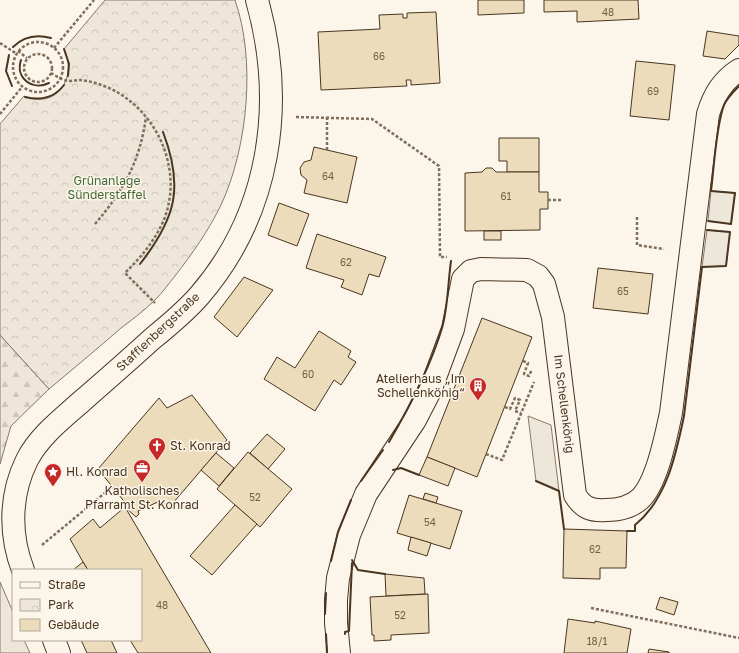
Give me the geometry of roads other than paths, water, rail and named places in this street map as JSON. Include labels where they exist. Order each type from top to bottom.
[{"type":"street","name":"Stafflenbergstraße","points":[[22,566],[14,542],[12,518],[16,490],[28,459],[43,437],[199,296],[234,246],[253,206],[264,169],[272,116],[272,80],[269,54],[264,25],[257,0]]},
{"type":"street","name":"Im Schellenkönig","points":[[339,653],[336,623],[337,593],[341,564],[349,535],[366,494],[377,475],[397,449],[430,391],[454,329],[462,286],[467,274],[471,271],[481,269],[522,269],[533,272],[544,284],[553,317],[576,495],[580,502],[589,509],[612,510],[623,508],[640,498],[647,490],[660,459],[671,414],[708,114],[712,100],[720,87],[739,70]]},
{"type":"street","points":[[54,641],[59,653]]},
{"type":"place","name":"Atelierhaus „Im Schellenkönig“","points":[[478,401]]},
{"type":"place","name":"St. Konrad","points":[[157,461]]},
{"type":"place","name":"Katholisches Pfarramt St. Konrad","points":[[142,483]]},
{"type":"place","name":"Hl. Konrad","points":[[53,487]]},
{"type":"park label","name":"Grünanlage Sünderstaffel","points":[[107,188]]}]
